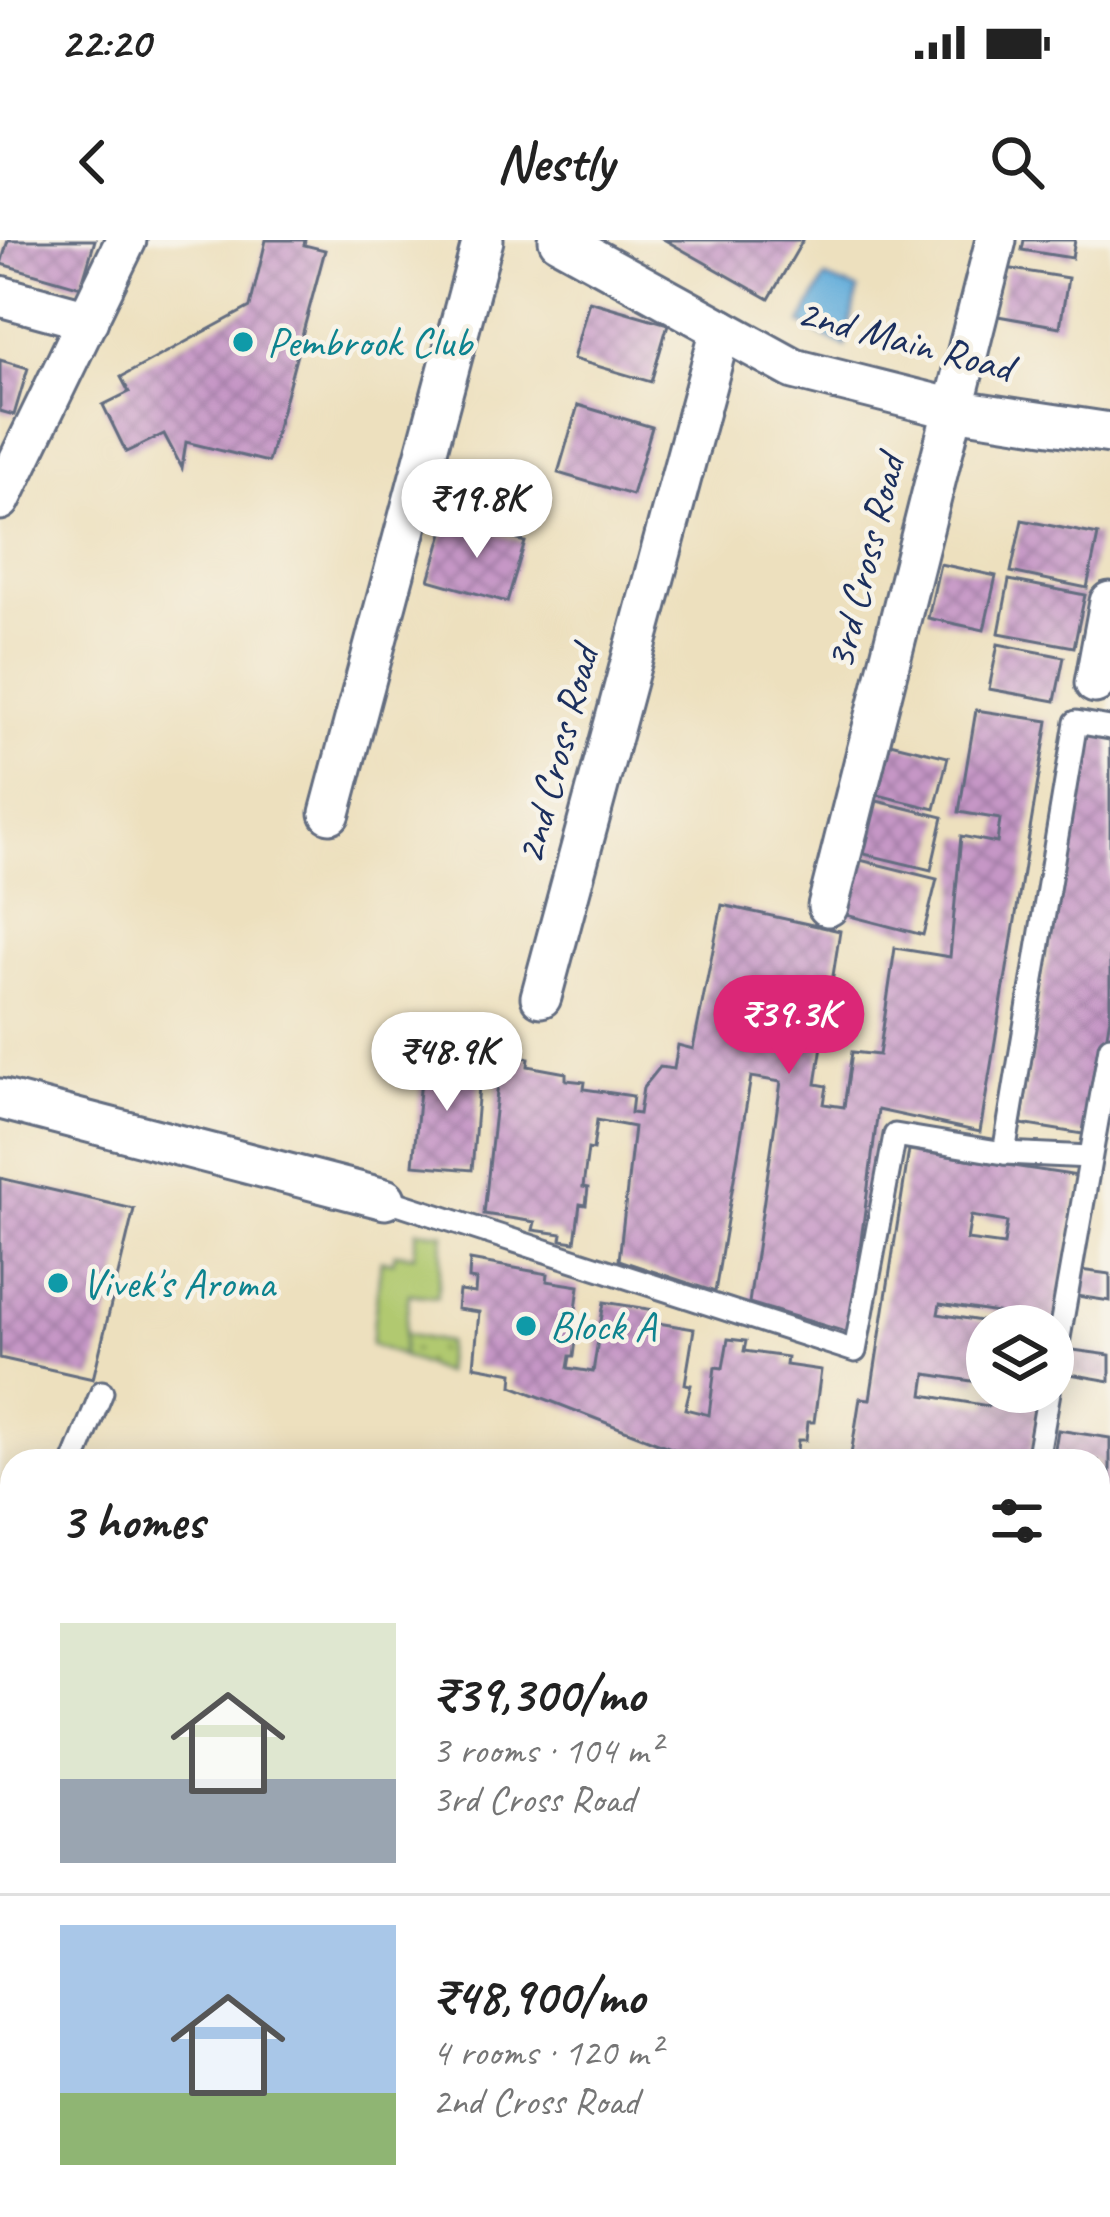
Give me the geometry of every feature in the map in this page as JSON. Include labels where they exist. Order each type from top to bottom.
[{"type":"street","points":[[0,500],[126,240]]},
{"type":"street","points":[[330,813],[483,240]]},
{"type":"street","name":"2nd Main Road","points":[[559,240],[794,369],[953,409],[1110,434]]},
{"type":"street","name":"3rd Cross Road","points":[[828,907],[995,240]]},
{"type":"street","points":[[0,296],[88,320]]},
{"type":"street","name":"2nd Cross Road","points":[[541,997],[721,329]]},
{"type":"street","points":[[1096,683],[1110,602]]},
{"type":"street","points":[[0,1099],[385,1199]]},
{"type":"lane","points":[[1004,1154],[1076,722],[1110,728]]},
{"type":"lane","points":[[1065,1305],[1110,1047]]},
{"type":"lane","points":[[385,1199],[855,1351],[896,1135],[1004,1154],[1090,1157]]},
{"type":"lane","points":[[79,1449],[102,1392]]},
{"type":"lane","points":[[1039,1449],[1045,1413]]},
{"type":"green space","points":[[417,1230],[444,1233],[437,1297],[409,1294],[402,1356],[371,1344],[381,1260],[393,1262],[395,1253],[414,1255]]},
{"type":"green space","points":[[404,1334],[447,1342],[444,1373],[402,1356]]},
{"type":"water","points":[[825,278],[858,290],[845,347],[801,324]]},
{"type":"building","points":[[8,240],[95,240],[81,287],[1,264]]},
{"type":"building","name":"Pembrook Club","points":[[266,240],[305,240],[304,245],[325,250],[268,462],[186,442],[182,468],[164,434],[126,452],[103,405],[129,392],[121,377],[250,307]]},
{"type":"building","points":[[665,240],[803,240],[769,299]]},
{"type":"building","points":[[1024,240],[1075,240],[1072,258],[1022,250]]},
{"type":"building","points":[[1006,268],[1068,278],[1060,327],[998,316]]},
{"type":"building","points":[[589,301],[668,324],[651,382],[573,359]]},
{"type":"building","points":[[0,360],[28,368],[14,415],[0,411]]},
{"type":"building","points":[[578,405],[652,427],[632,495],[558,473]]},
{"type":"building","points":[[447,519],[525,542],[507,602],[429,580]]},
{"type":"building","points":[[1022,520],[1098,535],[1087,588],[1011,572]]},
{"type":"building","points":[[940,564],[996,576],[984,630],[928,618]]},
{"type":"building","points":[[1009,580],[1085,595],[1074,647],[999,633]]},
{"type":"building","points":[[998,644],[1064,657],[1055,701],[989,689]]},
{"type":"building","points":[[976,710],[1048,721],[980,1132],[878,1110],[849,1333],[749,1303],[781,1082],[751,1077],[715,1292],[619,1260],[634,1127],[597,1120],[583,1187],[588,1188],[586,1205],[580,1204],[575,1242],[561,1240],[562,1234],[533,1230],[535,1222],[484,1214],[501,1055],[529,1058],[528,1066],[566,1073],[566,1080],[585,1082],[584,1089],[633,1096],[631,1113],[639,1114],[643,1088],[660,1067],[674,1069],[678,1045],[693,1049],[722,905],[840,931],[816,1084],[827,1086],[824,1104],[844,1107],[852,1052],[879,1055],[895,948],[950,957],[961,836],[997,843],[1000,819],[959,812]]},
{"type":"building","points":[[1085,728],[1110,732],[1110,1017],[1089,1135],[1021,1124]]},
{"type":"building","points":[[890,743],[948,757],[935,809],[878,795]]},
{"type":"building","points":[[877,801],[943,817],[931,870],[864,854]]},
{"type":"building","points":[[856,859],[937,879],[923,935],[842,914]]},
{"type":"building","points":[[423,1058],[481,1062],[472,1170],[413,1165]]},
{"type":"building","points":[[909,1150],[1078,1176],[1058,1305],[966,1308],[940,1304],[938,1314],[966,1319],[966,1380],[926,1374],[923,1395],[966,1402],[966,1413],[1037,1413],[1032,1449],[852,1449],[860,1398],[870,1399]],"holes":[[[971,1216],[1007,1222],[1004,1245],[967,1240]]]},
{"type":"building","name":"Vivek's Aroma","points":[[0,1178],[134,1209],[93,1379],[0,1358]]},
{"type":"building","points":[[470,1260],[548,1274],[547,1281],[579,1286],[574,1356],[568,1368],[593,1372],[604,1302],[654,1310],[652,1322],[694,1329],[685,1409],[709,1415],[715,1367],[723,1368],[728,1339],[746,1341],[744,1351],[787,1357],[786,1365],[821,1370],[814,1422],[808,1422],[806,1440],[798,1440],[797,1449],[673,1449],[512,1386],[513,1373],[474,1366],[479,1312],[457,1309],[459,1291],[475,1293],[476,1280],[469,1279]]},
{"type":"building","points":[[1080,1270],[1110,1274],[1110,1301],[1077,1296]]},
{"type":"building","points":[[1074,1350],[1110,1355],[1110,1381],[1074,1375]]},
{"type":"building","points":[[1058,1430],[1110,1438],[1110,1449],[1055,1449]]},
{"type":"place","name":"Pembrook Club","points":[[243,342]]},
{"type":"place","name":"Vivek's Aroma","points":[[58,1283]]},
{"type":"place","name":"Block A","points":[[526,1326]]}]
